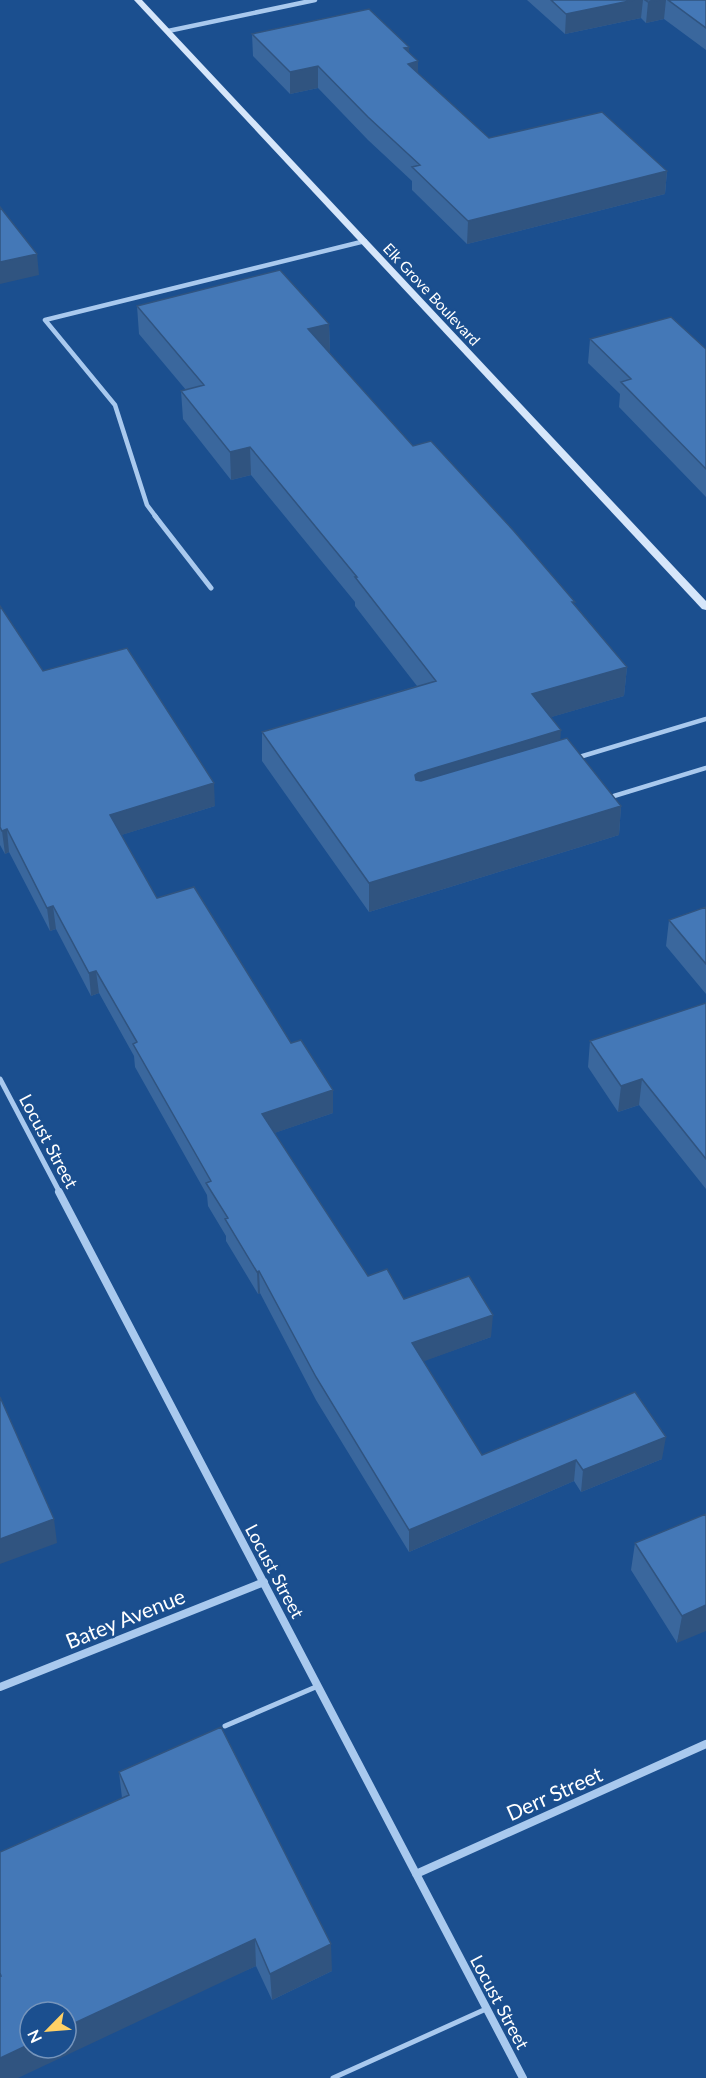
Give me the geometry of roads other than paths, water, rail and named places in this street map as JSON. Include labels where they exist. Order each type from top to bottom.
[{"type":"main road","name":"Elk Grove Boulevard","points":[[138,0],[706,607]]},
{"type":"street","points":[[168,31],[315,0]]},
{"type":"street","points":[[211,588],[147,506],[115,405],[45,320],[364,241]]},
{"type":"street","name":"Locust Street","points":[[0,1079],[523,2078]]},
{"type":"street","name":"Batey Avenue","points":[[0,1688],[264,1582]]},
{"type":"street","name":"Derr Street","points":[[416,1874],[706,1744]]},
{"type":"lane","points":[[565,761],[706,719]]},
{"type":"lane","points":[[614,796],[706,768]]},
{"type":"lane","points":[[225,1726],[318,1686]]},
{"type":"lane","points":[[333,2078],[486,2009]]}]
